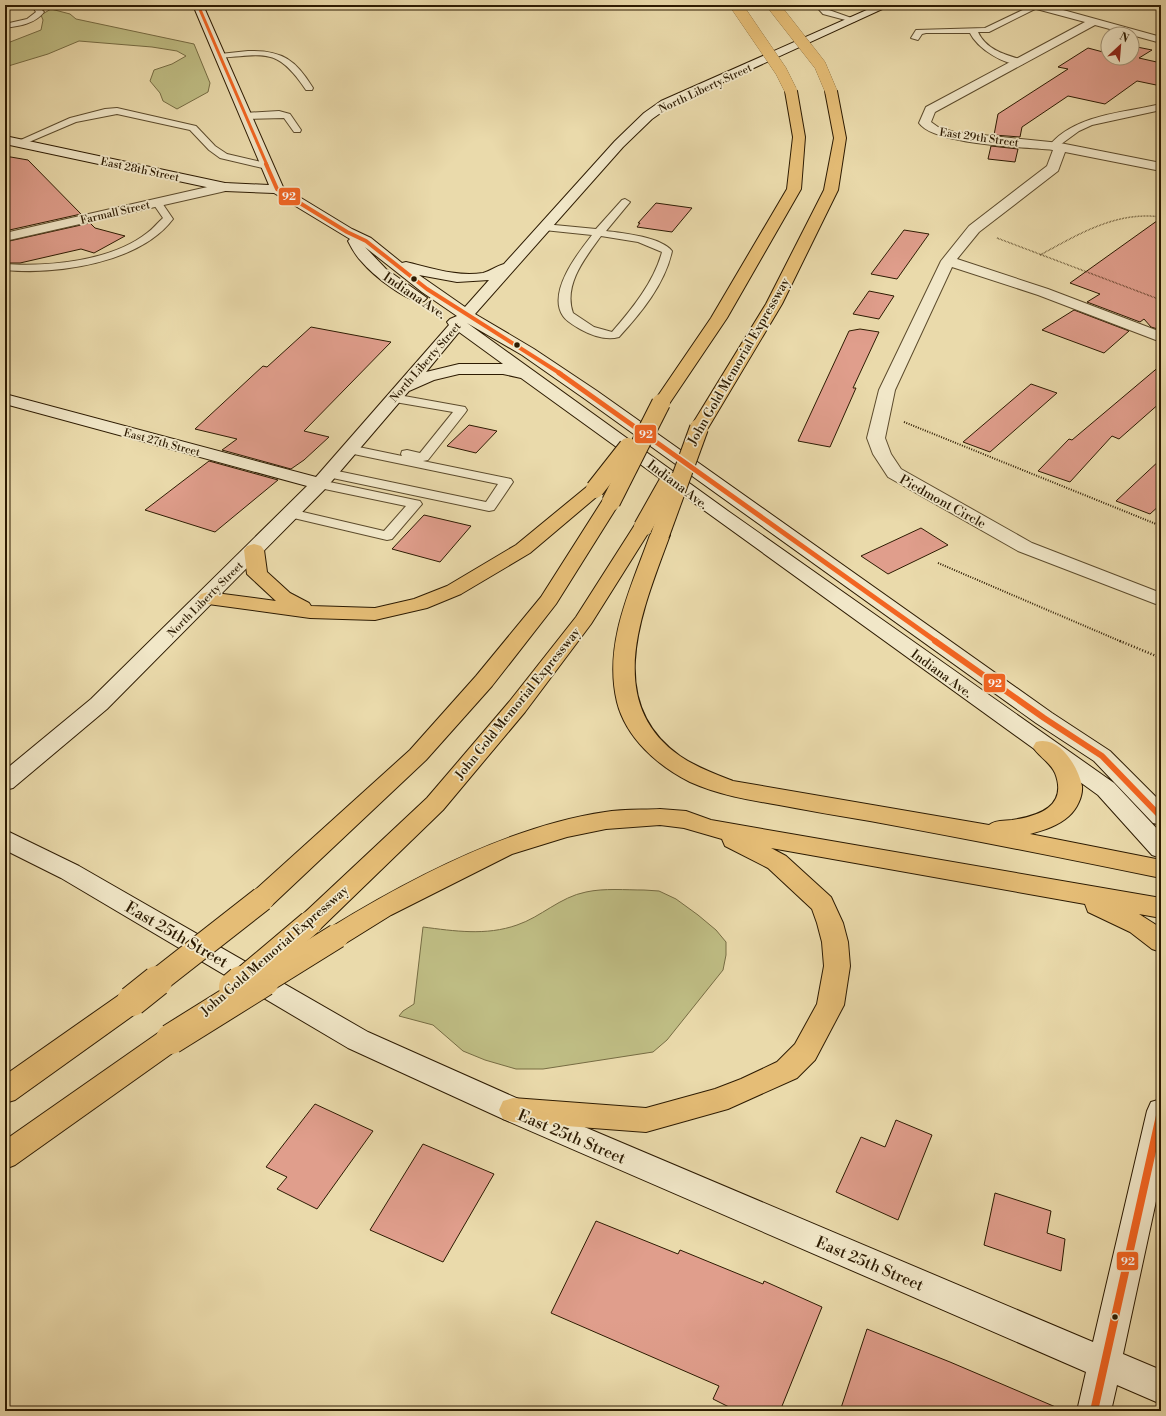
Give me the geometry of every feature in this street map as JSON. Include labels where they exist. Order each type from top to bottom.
[{"type":"highway","points":[[5,1091],[132,1001],[262,899],[418,755],[484,681],[548,600],[603,496],[661,403],[719,318],[794,189],[799,137],[792,91],[781,71],[736,5]]},
{"type":"highway","name":"John Gold Memorial Expressway","points":[[5,1156],[171,1039],[310,923],[435,804],[518,707],[652,531],[699,428],[774,304],[831,190],[840,138],[831,91],[820,65],[773,5]]},
{"type":"highway","points":[[208,598],[310,612],[375,614],[420,604],[454,590],[523,549],[603,496]]},
{"type":"highway","points":[[652,531],[631,615],[624,670],[626,695],[634,721],[645,738],[660,752],[681,766],[716,784],[729,788],[973,831],[1161,868]]},
{"type":"highway","points":[[254,550],[257,574],[283,598],[310,612]]},
{"type":"highway","points":[[973,831],[1009,830],[1030,826],[1057,815],[1067,801],[1070,787],[1066,773],[1060,762],[1044,747]]},
{"type":"highway","points":[[171,1039],[382,908],[503,848],[566,829],[606,820],[660,817],[686,820],[709,828],[777,862],[822,904],[835,942],[837,966],[830,1006],[805,1052],[787,1070],[751,1087],[718,1100],[646,1120],[513,1110]]},
{"type":"highway","points":[[709,828],[1161,908]]},
{"type":"highway","points":[[1035,886],[1095,904],[1139,925],[1161,942]]},
{"type":"main road","points":[[198,5],[277,189],[347,232]]},
{"type":"main road","name":"North Liberty Street","points":[[5,782],[99,704],[208,598],[324,478],[544,227],[619,144],[648,116],[665,104],[886,5]]},
{"type":"main road","points":[[1035,6],[1161,40]]},
{"type":"main road","name":"East 29th Street","points":[[1093,22],[930,110],[925,123],[934,130],[953,136],[1057,147],[1117,157],[1161,167]]},
{"type":"main road","name":"East 28th Street","points":[[5,140],[225,187],[277,189]]},
{"type":"main road","name":"Piedmont Circle","points":[[1057,147],[1053,168],[974,229],[948,261],[887,390],[883,413],[876,438],[882,454],[894,473],[1025,547],[1161,600]]},
{"type":"main road","name":"Farmall Street","points":[[5,236],[225,187]]},
{"type":"main road","name":"Indiana Ave.","points":[[347,232],[366,241],[427,288],[462,319],[487,347],[1044,747],[1106,789],[1161,849]]},
{"type":"main road","name":"Indiana Ave.","points":[[347,232],[356,242],[360,251],[374,266],[392,281],[462,319],[514,343],[585,391],[1044,718],[1102,756],[1161,817]]},
{"type":"main road","points":[[388,258],[424,272],[455,277],[488,277],[498,274],[514,261]]},
{"type":"main road","points":[[948,261],[1043,292],[1161,337]]},
{"type":"main road","points":[[397,394],[419,379],[451,369],[503,369],[516,372],[540,384]]},
{"type":"main road","name":"East 27th Street","points":[[5,399],[324,478]]},
{"type":"main road","name":"East 25th Street","points":[[5,839],[70,872],[358,1040],[513,1110],[1161,1387]]},
{"type":"main road","points":[[1094,1411],[1161,1112]]},
{"type":"lane","points":[[5,5],[36,6],[40,12],[33,18],[5,26]]},
{"type":"lane","points":[[819,5],[826,12],[853,20]]},
{"type":"lane","points":[[915,38],[919,32],[926,31],[986,30],[1035,6]]},
{"type":"lane","points":[[973,30],[977,40],[989,51],[1020,62]]},
{"type":"lane","points":[[220,56],[250,53],[276,55],[293,66],[309,88]]},
{"type":"lane","points":[[1057,147],[1062,136],[1082,125],[1102,119],[1161,107]]},
{"type":"lane","points":[[19,143],[92,114],[117,111],[193,128],[202,133],[211,148],[217,153],[267,166]]},
{"type":"lane","points":[[246,116],[278,114],[287,116],[297,130]]},
{"type":"lane","points":[[5,267],[16,269],[48,267],[91,260],[113,254],[149,236],[168,219],[157,202]]},
{"type":"lane","points":[[544,227],[599,233],[642,240],[657,244],[667,252],[666,262],[655,281],[615,335],[605,336],[586,329],[568,315],[564,297],[570,277],[587,248],[599,233],[625,202]]},
{"type":"lane","points":[[352,447],[423,457],[461,410],[397,394]]},
{"type":"lane","points":[[324,478],[489,507],[506,482],[352,447]]},
{"type":"lane","points":[[290,513],[387,536],[415,504],[324,478]]},
{"type":"path","points":[[1040,255],[1107,222],[1149,215],[1161,218]]},
{"type":"path","points":[[974,229],[1161,300]]},
{"type":"path","points":[[883,413],[1161,526]]},
{"type":"path","points":[[938,564],[1161,658]]},
{"type":"shaded area","points":[[51,9],[70,14],[76,19],[194,44],[210,83],[208,92],[177,109],[163,101],[160,93],[150,81],[154,70],[172,64],[186,56],[177,51],[152,47],[79,41],[48,54],[5,67],[5,44],[41,30],[43,20],[41,15]]},
{"type":"shaded area","points":[[600,890],[659,891],[676,899],[716,930],[726,942],[726,955],[723,970],[667,1040],[653,1052],[543,1069],[516,1069],[485,1060],[463,1051],[433,1025],[399,1016],[403,1011],[414,1004],[423,927],[470,932],[494,931],[517,925],[568,898],[586,892]]},
{"type":"building","points":[[1088,48],[1100,51],[1100,66],[1140,66],[1140,58],[1161,63],[1161,86],[1137,81],[1105,104],[1068,96],[1022,127],[1020,137],[994,135],[998,114],[1068,69],[1058,67]]},
{"type":"building","points":[[1140,48],[1152,50],[1140,57]]},
{"type":"building","points":[[991,146],[1018,149],[1015,162],[988,159]]},
{"type":"building","points":[[5,156],[28,160],[81,214],[5,231]]},
{"type":"building","points":[[656,203],[692,208],[672,232],[637,227],[640,223],[638,223]]},
{"type":"building","points":[[1161,218],[1161,330],[1151,327],[1144,319],[1140,322],[1087,302],[1100,294],[1070,283]]},
{"type":"building","points":[[90,223],[95,228],[125,236],[94,253],[81,249],[20,263],[5,263],[5,242]]},
{"type":"building","points":[[904,230],[929,234],[897,279],[871,274]]},
{"type":"building","points":[[869,291],[894,296],[879,319],[853,314]]},
{"type":"building","points":[[1074,310],[1129,331],[1104,353],[1042,330]]},
{"type":"building","points":[[311,327],[391,342],[304,431],[329,437],[304,460],[291,469],[222,450],[237,439],[195,429],[263,366],[267,367]]},
{"type":"building","points":[[860,329],[879,332],[853,388],[856,388],[830,447],[798,441],[849,331]]},
{"type":"building","points":[[1161,365],[1161,402],[1119,439],[1112,436],[1070,482],[1038,471],[1069,439],[1072,440]]},
{"type":"building","points":[[1031,384],[1057,393],[990,452],[963,442]]},
{"type":"building","points":[[469,425],[497,431],[476,453],[447,446]]},
{"type":"building","points":[[1161,459],[1161,504],[1150,514],[1116,501]]},
{"type":"building","points":[[209,461],[278,480],[215,532],[145,510]]},
{"type":"building","points":[[424,515],[471,526],[440,562],[392,549]]},
{"type":"building","points":[[921,528],[948,545],[888,574],[861,556]]},
{"type":"building","points":[[315,1104],[373,1131],[317,1209],[277,1189],[287,1177],[266,1167]]},
{"type":"building","points":[[896,1120],[932,1135],[898,1220],[836,1192],[861,1137],[885,1147]]},
{"type":"building","points":[[423,1144],[494,1174],[443,1262],[370,1230]]},
{"type":"building","points":[[995,1193],[1051,1211],[1047,1233],[1065,1239],[1061,1271],[984,1245]]},
{"type":"building","points":[[596,1221],[678,1254],[680,1250],[763,1284],[764,1281],[822,1307],[780,1411],[737,1411],[713,1399],[719,1386],[551,1313]]},
{"type":"building","points":[[867,1329],[950,1362],[1065,1411],[840,1411]]},
{"type":"transit line","name":"92","points":[[198,5],[277,189],[347,232],[366,241],[427,289],[466,315],[528,352],[591,395],[1044,718],[1102,756],[1161,817]]},
{"type":"transit line","name":"92","points":[[1094,1411],[1161,1111]]}]
